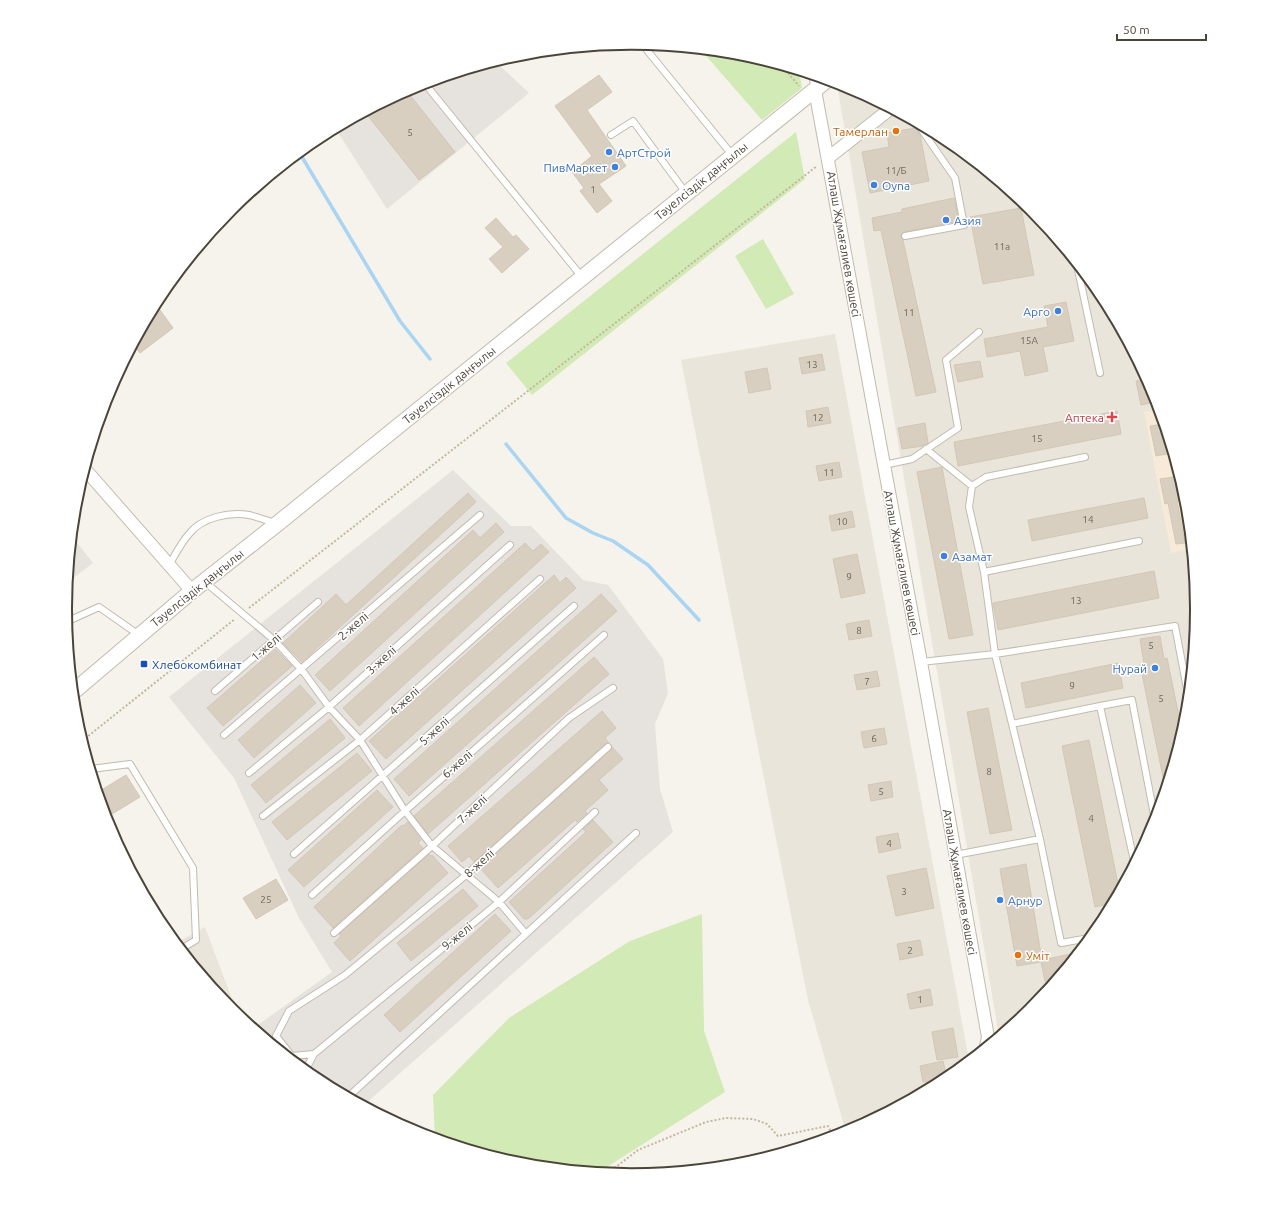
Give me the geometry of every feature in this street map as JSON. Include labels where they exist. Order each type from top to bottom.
[{"type":"street","name":"Тәуелсіздік даңғылы","points":[[77,689],[204,581],[277,524],[732,156],[812,87]]},
{"type":"street","name":"Атлаш Жұмағалиев көшесі","points":[[812,87],[828,158],[955,855],[990,1036]]},
{"type":"street","points":[[828,158],[886,112]]},
{"type":"street","points":[[89,473],[192,591]]},
{"type":"lane","points":[[647,50],[732,156]]},
{"type":"lane","points":[[429,88],[582,277]]},
{"type":"lane","points":[[611,135],[633,121],[686,193]]},
{"type":"lane","points":[[905,236],[964,225],[954,178],[924,134]]},
{"type":"lane","points":[[1079,277],[1100,373]]},
{"type":"lane","points":[[884,465],[912,459],[958,428],[946,360],[979,332]]},
{"type":"lane","points":[[926,449],[972,486]]},
{"type":"lane","points":[[972,486],[986,478],[1085,457]]},
{"type":"lane","points":[[972,486],[969,507],[984,572],[995,654],[1040,839],[1061,943],[1081,939]]},
{"type":"lane","points":[[169,566],[189,533],[200,524],[211,518],[249,515],[277,524]]},
{"type":"lane","name":"2-желі","points":[[224,735],[302,670],[480,515]]},
{"type":"lane","points":[[984,572],[1139,541]]},
{"type":"lane","name":"3-желі","points":[[249,773],[329,707],[510,545]]},
{"type":"lane","name":"4-желі","points":[[263,816],[360,740],[540,579]]},
{"type":"lane","points":[[204,581],[274,640],[302,670],[329,707],[360,740],[405,811],[432,846],[499,902],[526,934]]},
{"type":"lane","name":"1-желі","points":[[215,691],[318,602]]},
{"type":"lane","name":"5-желі","points":[[294,854],[384,776],[574,606]]},
{"type":"lane","points":[[72,619],[99,607],[139,636]]},
{"type":"lane","points":[[921,662],[995,654],[1175,626],[1185,679]]},
{"type":"lane","name":"6-желі","points":[[312,895],[604,635]]},
{"type":"lane","name":"7-желі","points":[[334,933],[432,846],[569,718],[613,688]]},
{"type":"lane","points":[[1012,724],[1132,700],[1153,808]]},
{"type":"lane","points":[[1100,706],[1132,855]]},
{"type":"lane","name":"8-желі","points":[[286,1049],[276,1036],[289,1011],[346,975],[466,875],[608,747]]},
{"type":"lane","points":[[95,768],[130,764],[193,868],[196,940],[185,946]]},
{"type":"lane","name":"9-желі","points":[[314,1054],[499,902],[596,812]]},
{"type":"lane","points":[[352,1093],[636,833]]},
{"type":"lane","points":[[955,855],[1040,839]]},
{"type":"lane","points":[[308,1065],[314,1054]]},
{"type":"lane","name":"8-желі","points":[[295,1056],[314,1054]]},
{"type":"path","points":[[795,75],[812,87]]},
{"type":"path","points":[[87,737],[242,613],[828,158]]},
{"type":"path","points":[[615,1168],[638,1150],[706,1122],[726,1118],[753,1119],[767,1124],[778,1136],[828,1126],[830,1130]]},
{"type":"shaded area","points":[[500,66],[529,93],[387,209],[338,133],[383,108],[417,93],[451,80]]},
{"type":"shaded area","points":[[838,91],[878,108],[941,144],[999,189],[1051,240],[1095,298],[1115,330],[1132,362],[1160,429],[1179,500],[1185,536],[1188,572],[1190,609],[1188,646],[1185,682],[1179,718],[1160,789],[1132,856],[1115,889],[1095,920],[1051,978],[998,1030]]},
{"type":"shaded area","points":[[835,334],[968,1054],[941,1074],[910,1093],[878,1110],[844,1125],[808,1000],[681,360]]},
{"type":"shaded area","points":[[1153,411],[1160,429],[1179,500],[1186,550],[1171,553],[1144,412]]},
{"type":"shaded area","points":[[453,470],[511,526],[531,526],[583,580],[608,585],[663,659],[668,693],[655,724],[660,789],[673,832],[368,1102],[320,1074],[290,1052],[258,1025],[332,972],[299,918],[234,778],[169,697]]},
{"type":"shaded area","points":[[76,541],[93,563],[73,579]]},
{"type":"shaded area","points":[[205,927],[233,1002],[210,978],[181,940]]},
{"type":"green space","points":[[706,55],[740,61],[775,69],[800,77],[802,88],[762,120]]},
{"type":"green space","points":[[796,132],[805,179],[532,395],[506,363]]},
{"type":"green space","points":[[763,239],[794,294],[766,309],[735,256]]},
{"type":"green space","points":[[702,914],[704,1031],[725,1092],[606,1167],[558,1163],[521,1157],[486,1149],[435,1132],[433,1095],[509,1018],[630,941]]},
{"type":"building","points":[[599,75],[612,92],[587,110],[626,166],[599,184],[612,201],[597,213],[580,191],[584,188],[572,172],[592,156],[555,106]]},
{"type":"building","points":[[411,96],[455,152],[419,180],[368,116]]},
{"type":"building","points":[[915,128],[920,135],[929,181],[870,193],[862,152],[889,147],[887,133]]},
{"type":"building","points":[[954,198],[959,221],[904,232],[901,235],[936,392],[916,396],[881,230],[874,231],[872,218],[902,212],[902,209]]},
{"type":"building","points":[[1020,208],[1021,210],[1034,275],[983,284],[970,217]]},
{"type":"building","points":[[496,218],[513,237],[516,235],[529,249],[502,273],[489,259],[503,247],[485,228]]},
{"type":"building","points":[[1066,302],[1074,341],[1043,347],[1048,371],[1025,376],[1020,351],[987,357],[984,339],[1048,327],[1044,306]]},
{"type":"building","points":[[160,310],[173,328],[140,353],[136,348],[157,312]]},
{"type":"building","points":[[822,354],[825,370],[802,374],[799,358]]},
{"type":"building","points":[[980,361],[983,377],[958,382],[954,365]]},
{"type":"building","points":[[767,368],[771,389],[749,393],[745,372]]},
{"type":"building","points":[[1140,380],[1150,403],[1141,405],[1136,381]]},
{"type":"building","points":[[828,407],[831,423],[808,427],[806,411]]},
{"type":"building","points":[[1117,411],[1121,434],[958,466],[954,442]]},
{"type":"building","points":[[925,423],[928,443],[923,446],[902,449],[898,428]]},
{"type":"building","points":[[1158,425],[1167,454],[1156,456],[1150,426]]},
{"type":"building","points":[[839,462],[842,477],[819,481],[816,466]]},
{"type":"building","points":[[942,467],[973,635],[949,639],[917,472]]},
{"type":"building","points":[[1173,477],[1179,500],[1177,501],[1185,543],[1176,544],[1168,503],[1165,504],[1160,479]]},
{"type":"building","points":[[468,493],[476,502],[302,662],[283,643],[336,594],[346,605]]},
{"type":"building","points":[[1144,498],[1148,518],[1032,541],[1028,520]]},
{"type":"building","points":[[852,511],[855,527],[832,531],[829,516]]},
{"type":"building","points":[[496,523],[504,532],[330,691],[315,675],[473,530],[480,538]]},
{"type":"building","points":[[525,543],[533,551],[541,544],[549,552],[359,726],[343,708]]},
{"type":"building","points":[[857,554],[865,593],[841,598],[833,559]]},
{"type":"building","points":[[1154,571],[1159,598],[998,630],[993,603]]},
{"type":"building","points":[[554,575],[560,583],[566,577],[576,588],[386,759],[369,741]]},
{"type":"building","points":[[601,594],[617,611],[409,796],[394,779]]},
{"type":"building","points":[[869,620],[872,636],[849,640],[846,624]]},
{"type":"building","points":[[1160,636],[1164,659],[1167,658],[1179,717],[1163,778],[1140,664],[1144,663],[1140,639]]},
{"type":"building","points":[[275,649],[292,666],[223,726],[207,708]]},
{"type":"building","points":[[594,657],[609,674],[428,834],[414,816]]},
{"type":"building","points":[[1118,663],[1123,688],[1026,708],[1021,683]]},
{"type":"building","points":[[877,671],[880,686],[857,690],[854,675]]},
{"type":"building","points":[[300,685],[316,703],[254,758],[238,740]]},
{"type":"building","points":[[988,708],[1012,830],[990,834],[967,712]]},
{"type":"building","points":[[602,711],[616,728],[605,738],[609,743],[605,744],[474,862],[469,856],[462,862],[448,846]]},
{"type":"building","points":[[330,719],[345,738],[266,803],[251,785]]},
{"type":"building","points":[[884,728],[887,744],[864,748],[861,732]]},
{"type":"building","points":[[1089,740],[1118,883],[1105,905],[1095,907],[1062,746]]},
{"type":"building","points":[[612,747],[623,759],[599,780],[608,790],[585,811],[587,813],[577,822],[575,820],[498,888],[480,868],[611,750]]},
{"type":"building","points":[[357,753],[372,771],[287,840],[272,822]]},
{"type":"building","points":[[126,775],[140,797],[112,814],[101,790]]},
{"type":"building","points":[[891,781],[893,797],[871,801],[868,785]]},
{"type":"building","points":[[377,790],[393,807],[304,887],[288,870]]},
{"type":"building","points":[[593,820],[613,842],[528,919],[524,919],[509,902],[586,832],[583,829]]},
{"type":"building","points":[[408,822],[421,840],[418,843],[423,848],[333,928],[314,907],[402,825],[403,826]]},
{"type":"building","points":[[898,833],[901,848],[879,853],[876,837]]},
{"type":"building","points":[[429,854],[431,856],[432,855],[448,873],[350,961],[334,943],[341,936],[339,934]]},
{"type":"building","points":[[1026,864],[1042,960],[1070,954],[1046,984],[1041,962],[1017,966],[1000,869]]},
{"type":"building","points":[[926,868],[934,908],[896,916],[887,876]]},
{"type":"building","points":[[276,879],[288,900],[256,919],[243,898]]},
{"type":"building","points":[[463,889],[478,906],[411,961],[397,943]]},
{"type":"building","points":[[495,914],[511,931],[400,1032],[384,1015]]},
{"type":"building","points":[[920,940],[923,955],[900,960],[897,944]]},
{"type":"building","points":[[930,989],[933,1005],[910,1009],[907,994]]},
{"type":"building","points":[[953,1028],[958,1057],[937,1060],[932,1032]]},
{"type":"building","points":[[943,1061],[945,1071],[930,1081],[923,1082],[920,1066]]},
{"type":"waterway","points":[[302,157],[400,321],[430,359]]},
{"type":"waterway","points":[[506,444],[566,518],[593,533],[613,541],[648,565],[699,620]]},
{"type":"place","name":"Тамерлан","points":[[896,131]]},
{"type":"place","name":"АртСтрой","points":[[609,152]]},
{"type":"place","name":"ПивМаркет","points":[[615,167]]},
{"type":"place","name":"Oyna","points":[[874,185]]},
{"type":"place","name":"Азия","points":[[946,220]]},
{"type":"place","name":"Арго","points":[[1058,311]]},
{"type":"place","name":"Аптека","points":[[1112,417]]},
{"type":"place","name":"Азамат","points":[[944,556]]},
{"type":"place","name":"Хлебокомбинат","points":[[144,664]]},
{"type":"place","name":"Нурай","points":[[1155,668]]},
{"type":"place","name":"Арнур","points":[[1000,900]]},
{"type":"place","name":"Умiт","points":[[1018,955]]}]
